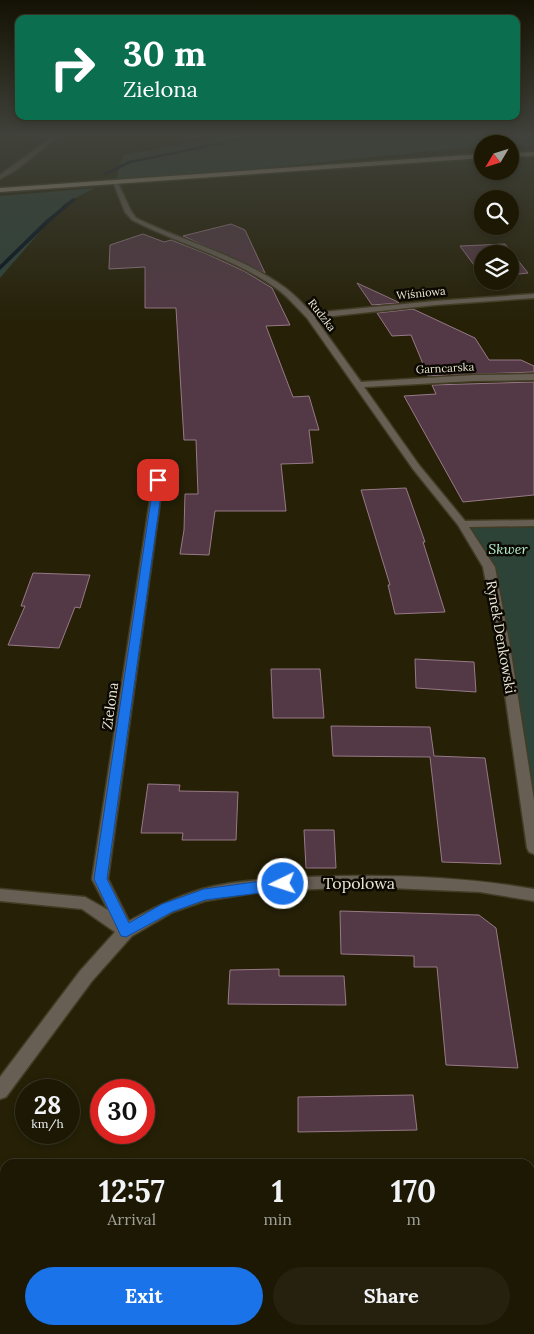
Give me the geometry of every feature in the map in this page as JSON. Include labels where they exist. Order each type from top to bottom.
[{"type":"street","name":"Rudzka","points":[[122,199],[128,212],[134,219],[252,272],[281,288],[310,316],[416,467],[462,524]]},
{"type":"street","name":"Wiśniowa","points":[[310,316],[435,303],[534,296]]},
{"type":"street","name":"Garncarska","points":[[358,385],[474,378],[534,377]]},
{"type":"street","name":"Zielona","points":[[126,931],[100,879],[158,480]]},
{"type":"street","points":[[462,524],[534,524]]},
{"type":"street","name":"Rynek Denkowski","points":[[462,524],[489,567],[533,828],[534,848]]},
{"type":"street","name":"Topolowa","points":[[0,1090],[86,976],[126,931],[167,908],[204,895],[267,885],[367,881],[480,886],[534,896]]},
{"type":"street","points":[[0,895],[85,903],[126,931]]},
{"type":"green space","points":[[0,199],[73,199],[64,204],[0,278]]},
{"type":"green space","name":"Skwer","points":[[534,523],[534,828],[489,567],[462,524]]},
{"type":"building","points":[[231,224],[245,230],[265,273],[183,236]]},
{"type":"building","points":[[143,234],[164,242],[171,240],[207,254],[244,271],[272,288],[290,325],[266,326],[293,397],[309,396],[319,430],[309,430],[313,463],[281,464],[286,511],[215,511],[209,555],[180,554],[184,530],[185,494],[198,494],[196,440],[184,440],[176,308],[145,308],[145,267],[109,269],[110,245]]},
{"type":"building","points":[[474,245],[474,265],[460,246]]},
{"type":"building","points":[[519,262],[528,273],[519,274]]},
{"type":"building","points":[[357,283],[396,301],[399,303],[372,305]]},
{"type":"building","points":[[413,309],[475,338],[489,360],[521,360],[534,366],[534,372],[428,376],[411,335],[392,336],[377,313]]},
{"type":"building","points":[[534,382],[534,495],[463,502],[404,396],[436,394],[432,385]]},
{"type":"building","points":[[406,488],[425,542],[423,542],[445,612],[395,614],[388,585],[390,585],[361,490]]},
{"type":"building","points":[[33,573],[90,575],[80,608],[75,607],[59,648],[8,645],[25,606],[21,606]]},
{"type":"building","points":[[415,659],[474,662],[476,692],[416,688]]},
{"type":"building","points":[[271,669],[320,669],[324,718],[273,718]]},
{"type":"building","points":[[331,726],[430,727],[434,756],[485,758],[501,864],[442,862],[430,757],[333,756]]},
{"type":"building","points":[[148,784],[180,785],[179,791],[238,792],[236,840],[182,840],[183,833],[141,833]]},
{"type":"building","points":[[304,830],[334,830],[336,868],[306,868]]},
{"type":"building","points":[[340,911],[479,915],[496,928],[518,1068],[446,1065],[437,967],[414,967],[414,956],[341,954]]},
{"type":"building","points":[[279,969],[279,976],[344,976],[346,1005],[228,1004],[230,970]]},
{"type":"building","points":[[413,1095],[417,1130],[298,1132],[298,1097]]},
{"type":"waterway","points":[[0,268],[48,221],[75,199]]},
{"type":"route","points":[[158,480],[100,879],[126,931],[167,908],[204,895],[283,884]]}]
